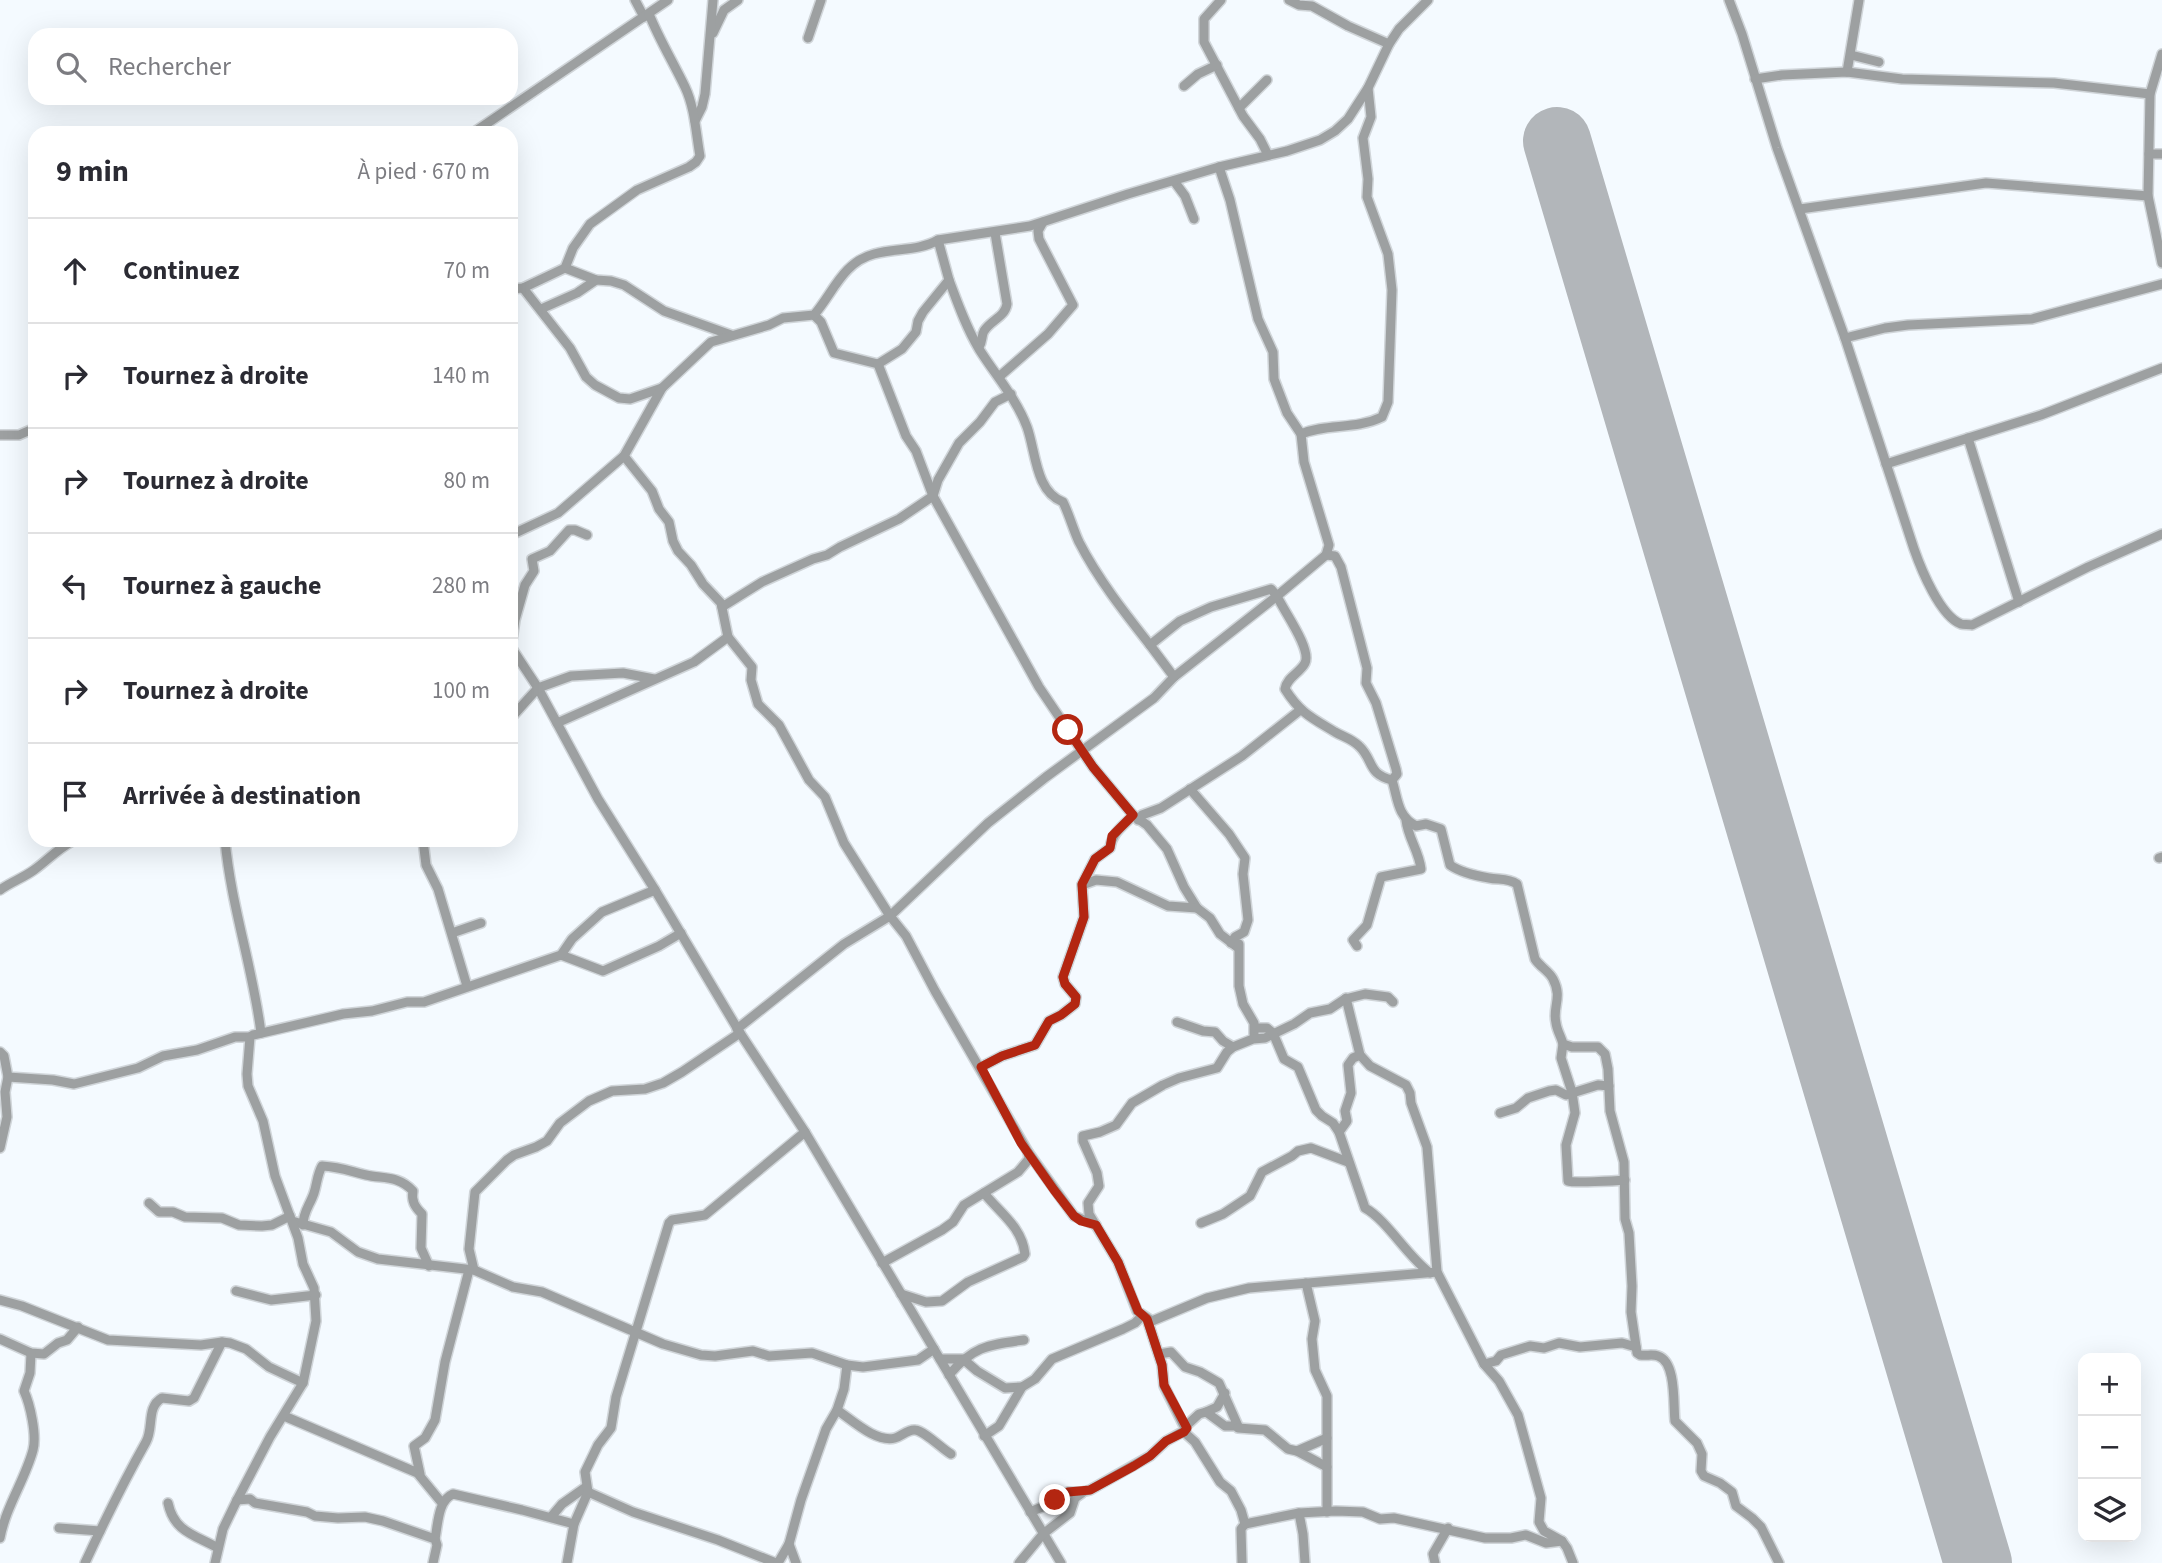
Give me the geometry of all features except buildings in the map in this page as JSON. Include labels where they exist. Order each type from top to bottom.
[{"type":"street","points":[[635,0],[686,89],[695,121]]},
{"type":"street","points":[[518,102],[668,0]]},
{"type":"street","points":[[518,288],[565,268],[573,248],[590,224],[636,190],[696,162],[700,156],[694,131],[695,121],[705,94],[713,0]]},
{"type":"street","points":[[709,44],[715,24],[724,10],[738,0]]},
{"type":"street","points":[[808,38],[821,0]]},
{"type":"street","points":[[1221,0],[1211,9],[1202,26],[1204,42],[1242,116],[1266,148],[1268,155]]},
{"type":"street","points":[[1289,0],[1299,5],[1312,6],[1389,44]]},
{"type":"street","points":[[518,532],[558,513],[624,456],[662,388],[711,342],[769,325],[783,318],[814,314],[825,302],[840,276],[873,254],[928,246],[938,240],[995,233],[1043,222],[1219,167],[1306,146],[1335,131],[1348,119],[1368,88],[1399,29],[1428,0]]},
{"type":"street","points":[[1728,0],[1926,582],[1946,611],[1960,624],[1972,625],[2162,534]]},
{"type":"street","points":[[1847,72],[1859,0]]},
{"type":"street","points":[[2162,54],[2150,94],[2148,196],[2162,263]]},
{"type":"street","points":[[1851,55],[1879,62]]},
{"type":"street","points":[[1184,86],[1198,74],[1217,65]]},
{"type":"street","points":[[1755,79],[1847,72],[1902,79],[2054,83],[2150,94]]},
{"type":"street","points":[[1239,108],[1267,80]]},
{"type":"street","points":[[1301,434],[1312,429],[1337,428],[1376,421],[1382,417],[1387,406],[1392,290],[1388,254],[1367,197],[1368,178],[1363,138],[1371,117],[1368,88]]},
{"type":"street","points":[[483,126],[514,105]]},
{"type":"street","points":[[2149,154],[2162,154]]},
{"type":"street","points":[[1219,167],[1236,221],[1258,319],[1273,352],[1274,379],[1287,413],[1301,434],[1304,462],[1330,555],[1341,568],[1367,668],[1366,683],[1376,703],[1396,769],[1397,774],[1392,780]]},
{"type":"street","points":[[1174,181],[1185,196],[1194,219]]},
{"type":"street","points":[[1800,209],[1986,183],[2148,196]]},
{"type":"street","points":[[1000,376],[1048,334],[1073,305],[1039,239],[1038,230],[1043,222]]},
{"type":"street","points":[[978,347],[983,341],[985,329],[1006,311],[1007,303],[995,233]]},
{"type":"street","points":[[938,240],[958,309],[978,347],[1000,376],[1027,426],[1045,488],[1054,498],[1063,502],[1071,526],[1109,591],[1174,677]]},
{"type":"street","points":[[565,268],[596,280],[624,285],[664,311],[732,335]]},
{"type":"street","points":[[541,309],[577,293],[596,280]]},
{"type":"street","points":[[814,314],[821,322],[834,353],[878,364],[902,349],[916,332],[923,312],[949,280]]},
{"type":"street","points":[[1845,338],[1908,325],[2032,319],[2162,284]]},
{"type":"street","points":[[523,288],[570,348],[586,377],[595,386],[619,398],[630,399],[662,388]]},
{"type":"street","points":[[878,364],[905,436],[916,451],[933,496],[1039,687],[1082,751],[1136,817],[1153,831],[1167,849],[1197,908],[1210,918],[1220,934],[1234,945],[1240,957],[1241,995],[1255,1028],[1253,1039]]},
{"type":"street","points":[[1886,464],[2041,415],[2162,368]]},
{"type":"street","points":[[722,607],[762,582],[827,555],[899,519],[933,496],[938,480],[959,443],[1007,392]]},
{"type":"street","points":[[0,435],[19,435],[28,431]]},
{"type":"street","points":[[1968,438],[1992,508],[2019,602]]},
{"type":"street","points":[[624,456],[652,491],[659,509],[669,522],[678,551],[722,607],[728,637],[752,667],[751,680],[758,704],[779,724],[809,780],[825,797],[844,843],[890,916],[906,936],[1007,1118],[1074,1216],[1096,1225]]},
{"type":"street","points":[[518,610],[525,585],[534,571],[532,559],[550,551],[569,530],[587,535]]},
{"type":"street","points":[[419,1475],[421,1471],[417,1465],[414,1446],[425,1438],[435,1420],[445,1362],[472,1270],[469,1249],[475,1192],[514,1155],[547,1141],[560,1122],[589,1101],[612,1091],[645,1089],[663,1083],[738,1031],[845,944],[890,916],[988,823],[1154,698],[1174,677],[1330,555]]},
{"type":"street","points":[[1150,645],[1180,621],[1211,607],[1271,589],[1277,596],[1306,649],[1305,664],[1284,686],[1299,711],[1351,739],[1363,749],[1372,770],[1392,780],[1400,811],[1418,850],[1421,869],[1381,877],[1367,925],[1353,940],[1357,946]]},
{"type":"street","points":[[557,723],[694,662],[728,637]]},
{"type":"street","points":[[518,658],[538,688],[597,799],[655,890],[738,1031],[805,1132],[1061,1563]]},
{"type":"street","points":[[518,710],[538,688],[571,676],[622,673],[654,679]]},
{"type":"street","points":[[981,1067],[1002,1056],[1035,1045],[1049,1021],[1075,1004],[1076,997],[1065,984],[1063,977],[1084,917],[1082,884],[1095,859],[1110,848],[1112,836],[1136,817],[1161,808],[1242,756],[1299,711]]},
{"type":"street","points":[[1190,789],[1245,858],[1243,874],[1248,920],[1246,929],[1234,945]]},
{"type":"street","points":[[1406,821],[1416,826],[1426,824],[1441,829],[1448,862],[1457,869],[1488,878],[1511,880],[1517,884],[1535,959],[1541,968],[1552,976],[1559,992],[1555,1020],[1562,1034],[1561,1058],[1572,1092],[1575,1113],[1566,1146],[1567,1181],[1573,1183],[1625,1180]]},
{"type":"street","points":[[0,890],[14,879],[34,871],[62,847]]},
{"type":"street","points":[[226,847],[230,883],[258,1001],[261,1033]]},
{"type":"street","points":[[424,847],[426,865],[438,889],[467,986]]},
{"type":"street","points":[[1082,884],[1096,880],[1116,882],[1168,906],[1197,908]]},
{"type":"street","points":[[8,1077],[74,1084],[138,1068],[163,1056],[197,1050],[235,1037],[250,1037],[407,1002],[424,1002],[561,955],[572,939],[601,912],[655,890]]},
{"type":"street","points":[[452,933],[481,923]]},
{"type":"street","points":[[561,955],[603,971],[681,933]]},
{"type":"street","points":[[1245,1524],[1231,1491],[1220,1482],[1185,1429],[1164,1385],[1158,1354],[1144,1318],[1138,1311],[1118,1262],[1089,1214],[1087,1203],[1099,1186],[1083,1136],[1115,1125],[1132,1102],[1156,1089],[1179,1078],[1217,1068],[1233,1047],[1253,1039],[1265,1038],[1310,1013],[1365,995],[1388,997],[1393,1002]]},
{"type":"street","points":[[1344,1003],[1360,1055],[1370,1066],[1406,1084],[1410,1093],[1427,1147],[1434,1272],[1484,1364],[1499,1381],[1518,1415],[1541,1498],[1539,1522],[1544,1531],[1562,1541],[1573,1563]]},
{"type":"street","points":[[1177,1022],[1215,1032],[1233,1047]]},
{"type":"street","points":[[1255,1028],[1266,1028],[1273,1033],[1284,1059],[1298,1067],[1316,1110],[1333,1123],[1339,1132],[1364,1208],[1375,1215],[1406,1252],[1434,1272]]},
{"type":"street","points":[[217,1562],[218,1548],[237,1500],[303,1383],[316,1321],[316,1295],[303,1264],[291,1218],[275,1176],[263,1121],[248,1086],[250,1037]]},
{"type":"street","points":[[1563,1044],[1602,1049],[1608,1069],[1610,1111],[1625,1180],[1625,1219],[1629,1233],[1632,1286],[1631,1312],[1636,1347],[1640,1355],[1658,1356],[1664,1360],[1673,1384],[1675,1421],[1697,1443],[1702,1454],[1701,1471],[1704,1476],[1730,1490],[1736,1506],[1757,1521],[1779,1563]]},
{"type":"street","points":[[0,1052],[4,1056],[8,1077],[5,1093],[7,1116],[0,1148]]},
{"type":"street","points":[[1339,1132],[1347,1121],[1345,1111],[1351,1096],[1348,1065],[1353,1058],[1360,1055]]},
{"type":"street","points":[[1500,1113],[1516,1108],[1528,1098],[1549,1091],[1556,1090],[1566,1095],[1598,1084],[1609,1086]]},
{"type":"street","points":[[567,1563],[574,1524],[587,1489],[586,1472],[598,1446],[611,1428],[616,1397],[670,1221],[705,1215],[805,1132]]},
{"type":"street","points":[[1201,1223],[1223,1214],[1250,1196],[1262,1172],[1298,1151],[1311,1148],[1349,1162]]},
{"type":"street","points":[[882,1263],[953,1222],[964,1205],[1027,1163],[1028,1152]]},
{"type":"street","points":[[303,1225],[303,1216],[313,1196],[322,1166],[342,1167],[366,1175],[387,1176],[413,1191],[412,1198],[416,1209],[422,1214],[421,1248],[429,1266]]},
{"type":"street","points":[[901,1294],[926,1302],[942,1301],[968,1282],[1023,1257],[1025,1254],[1021,1237],[1013,1223],[1001,1214],[984,1193]]},
{"type":"street","points":[[149,1203],[159,1212],[222,1219],[239,1225],[272,1225],[291,1218]]},
{"type":"street","points":[[291,1218],[303,1225],[331,1232],[358,1252],[378,1259],[472,1270],[513,1287],[542,1292],[567,1301],[663,1345],[701,1355],[753,1351],[769,1356],[812,1353],[847,1365],[863,1367],[918,1360],[934,1349]]},
{"type":"street","points":[[457,1267],[469,1249]]},
{"type":"street","points":[[984,1436],[999,1426],[1022,1387],[1035,1379],[1057,1356],[1144,1318],[1156,1320],[1207,1298],[1249,1289],[1434,1272]]},
{"type":"street","points":[[1306,1283],[1315,1321],[1312,1339],[1315,1370],[1327,1396],[1327,1513]]},
{"type":"street","points":[[236,1291],[274,1300],[316,1295]]},
{"type":"street","points":[[0,1300],[108,1339],[201,1345],[222,1342],[246,1349],[269,1367],[303,1383]]},
{"type":"street","points":[[0,1339],[31,1353],[48,1353],[78,1327]]},
{"type":"street","points":[[949,1375],[957,1362],[983,1347],[1024,1340]]},
{"type":"street","points":[[85,1563],[124,1488],[132,1465],[147,1441],[156,1402],[162,1398],[189,1401],[194,1398],[222,1342]]},
{"type":"street","points":[[1484,1364],[1496,1361],[1501,1355],[1530,1346],[1544,1348],[1559,1343],[1588,1347],[1622,1343],[1636,1347]]},
{"type":"street","points":[[1158,1354],[1171,1352],[1185,1367],[1213,1378],[1225,1393],[1238,1427]]},
{"type":"street","points":[[0,1538],[3,1521],[34,1446],[31,1408],[24,1391],[30,1373],[31,1353]]},
{"type":"street","points":[[940,1359],[963,1359],[976,1371],[1005,1388],[1022,1387]]},
{"type":"street","points":[[1496,1361],[1500,1371],[1499,1381]]},
{"type":"street","points":[[587,1489],[633,1512],[777,1563],[789,1544],[821,1441],[837,1410],[844,1389],[847,1365]]},
{"type":"street","points":[[1019,1563],[1043,1534],[1066,1518],[1075,1498],[1082,1492],[1150,1456],[1166,1441],[1185,1429],[1199,1414],[1217,1408],[1225,1393]]},
{"type":"street","points":[[837,1410],[870,1432],[886,1438],[894,1439],[918,1430],[951,1454]]},
{"type":"street","points":[[1206,1412],[1225,1426],[1265,1430],[1288,1449],[1327,1466]]},
{"type":"street","points":[[284,1416],[419,1475],[442,1503]]},
{"type":"street","points":[[1297,1451],[1327,1438]]},
{"type":"street","points":[[551,1517],[562,1503],[587,1489]]},
{"type":"street","points":[[1030,1511],[1047,1505],[1068,1492],[1082,1492]]},
{"type":"street","points":[[433,1563],[442,1503],[446,1497],[453,1494],[574,1524]]},
{"type":"street","points":[[237,1500],[250,1499],[256,1503],[307,1512],[315,1516],[365,1517],[435,1539]]},
{"type":"street","points":[[168,1503],[172,1519],[184,1531],[218,1548]]},
{"type":"street","points":[[1242,1563],[1241,1530],[1245,1524],[1299,1513],[1363,1512],[1380,1519],[1394,1518],[1485,1538],[1507,1539],[1527,1535],[1545,1542],[1562,1541]]},
{"type":"street","points":[[1299,1513],[1305,1563]]},
{"type":"street","points":[[59,1528],[100,1531]]},
{"type":"street","points":[[1435,1563],[1433,1553],[1448,1528]]},
{"type":"street","points":[[789,1544],[796,1563]]},
{"type":"runway","points":[[1557,141],[1978,1563]]},
{"type":"route","points":[[1055,1500],[1068,1492],[1090,1490],[1134,1466],[1187,1428],[1164,1385],[1162,1365],[1147,1319],[1138,1311],[1118,1262],[1096,1225],[1074,1216],[1054,1190],[1021,1143],[981,1067],[1002,1056],[1035,1045],[1049,1021],[1075,1004],[1076,997],[1065,984],[1063,977],[1084,917],[1082,884],[1095,859],[1110,848],[1112,836],[1133,815],[1093,767],[1068,730]]}]
